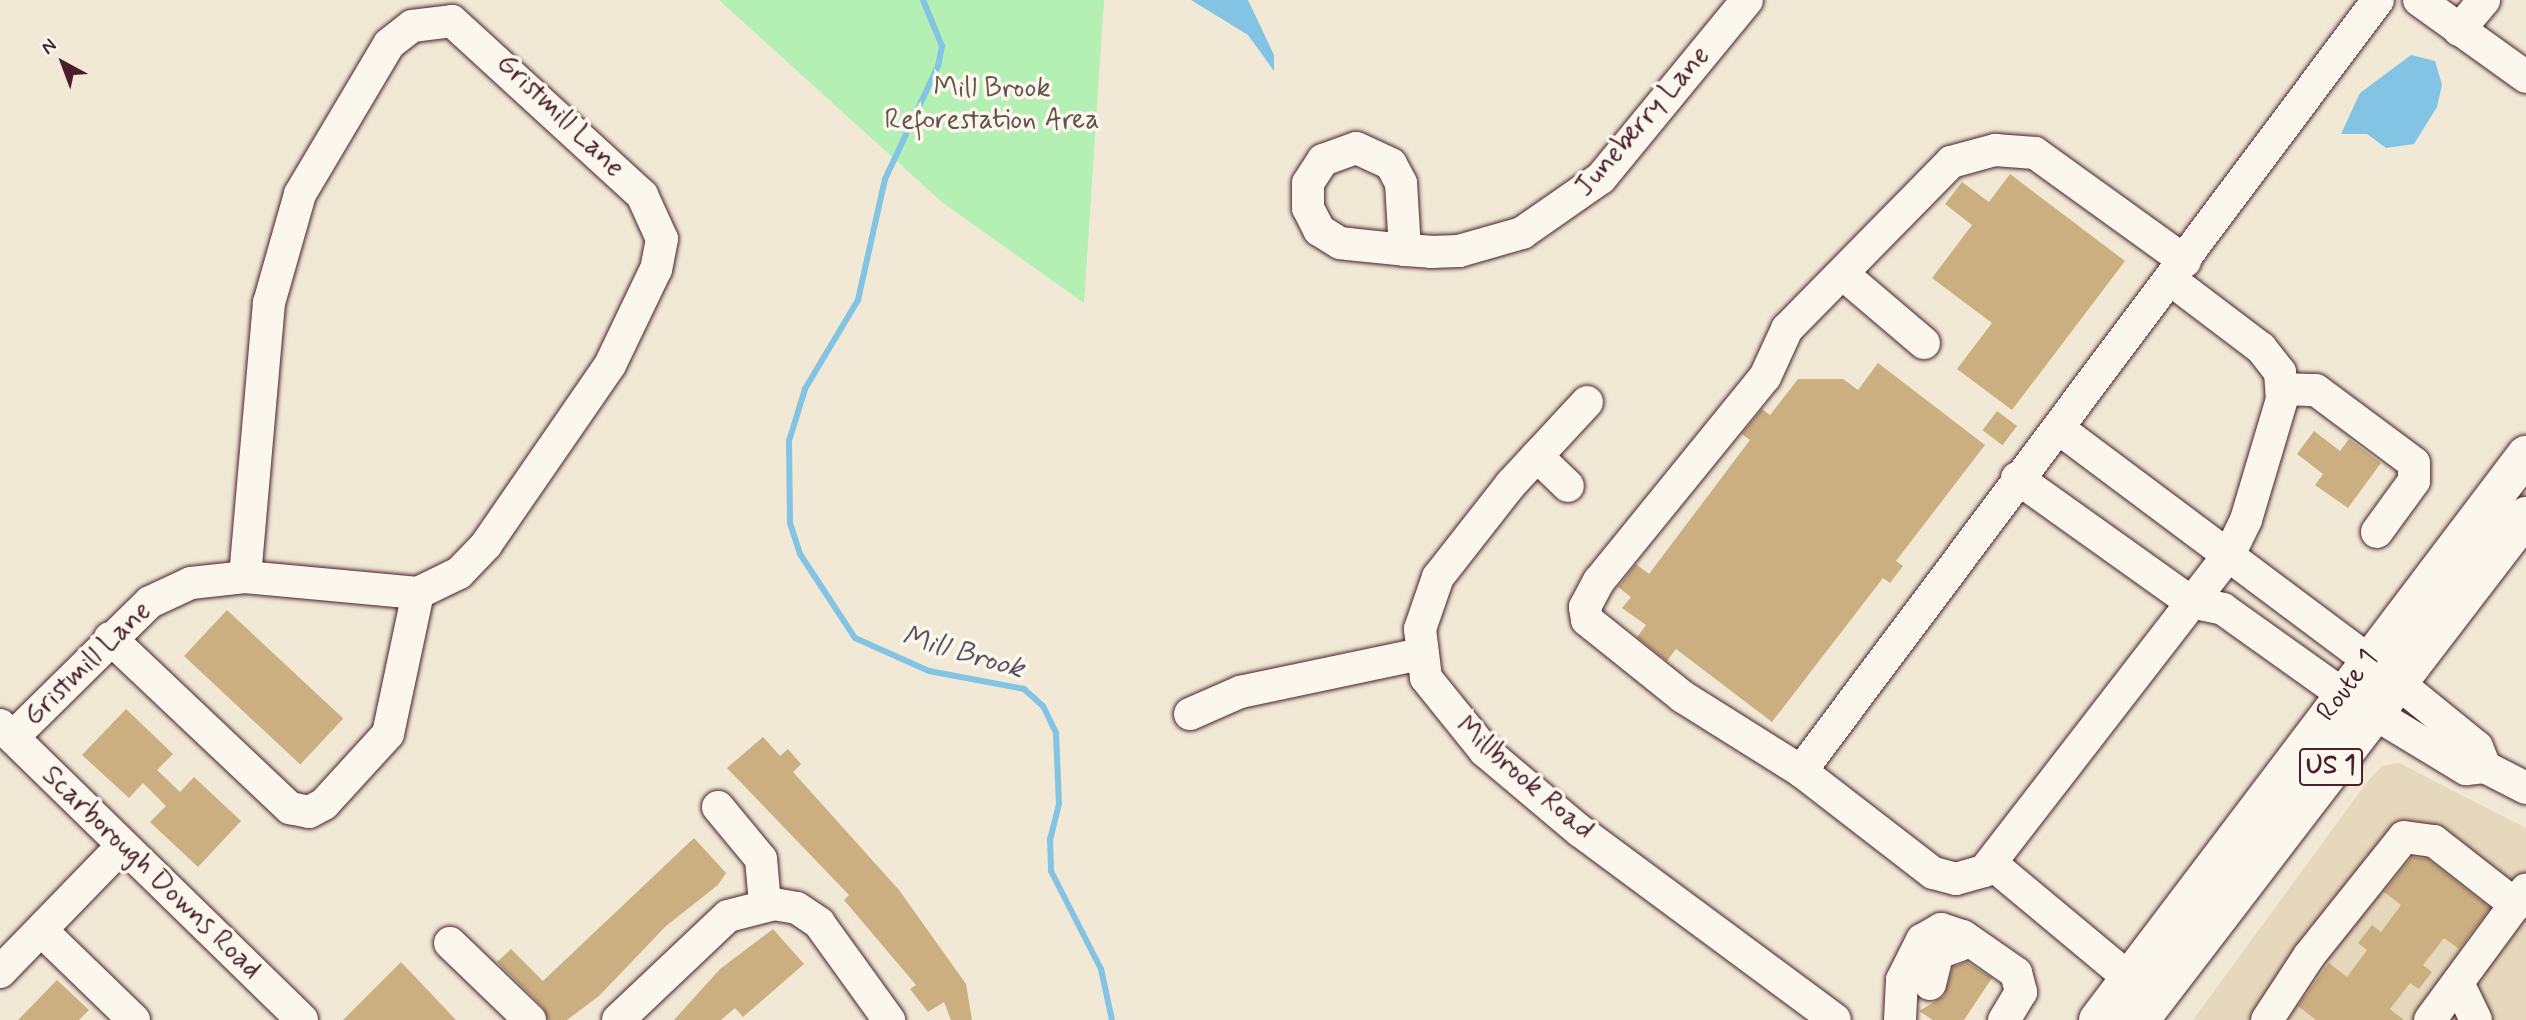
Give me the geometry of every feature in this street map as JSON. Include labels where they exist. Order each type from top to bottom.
[{"type":"main road","name":"Route 1","points":[[2098,1020],[2382,671],[2526,455]]},
{"type":"main road","name":"Route 1","points":[[2382,671],[2526,516]]},
{"type":"main road","name":"Route 1","points":[[2140,1020],[2357,704]]},
{"type":"street","name":"Juneberry Lane","points":[[1405,250],[1458,251],[1493,243],[1577,198],[1624,152],[1746,0]]},
{"type":"street","points":[[1801,771],[2017,478],[2178,271],[2378,0]]},
{"type":"street","points":[[2419,0],[2459,30],[2523,68]]},
{"type":"street","points":[[2459,30],[2484,0]]},
{"type":"street","name":"Gristmill Lane","points":[[6,731],[110,638],[176,587],[246,577],[418,593],[448,581],[471,562],[535,477],[619,351],[656,269],[662,239],[642,195],[481,41],[443,19],[412,26],[389,44],[337,125],[286,231],[260,373],[246,577]]},
{"type":"street","points":[[1995,150],[2045,157],[2178,271],[2261,348],[2280,372],[2283,389],[2246,520],[2230,553],[1992,864],[1966,878],[1933,873],[1801,771],[1608,642],[1587,620],[1585,607],[1600,581],[1765,377],[1787,329],[1818,291],[1844,275],[1941,169],[1963,155],[1995,150]]},
{"type":"street","points":[[1844,275],[1924,343]]},
{"type":"street","points":[[2283,389],[2316,390],[2414,463],[2414,481],[2377,533]]},
{"type":"street","name":"Millbrook Road","points":[[1587,402],[1537,456],[1438,577],[1423,613],[1420,654],[1439,702],[1485,751],[1580,831],[1835,1020]]},
{"type":"street","points":[[2058,428],[2230,553],[2382,671],[2477,747],[2485,767]]},
{"type":"street","points":[[1537,456],[1568,486]]},
{"type":"street","points":[[2017,478],[2191,602],[2223,609],[2357,704],[2466,769],[2485,767],[2526,788]]},
{"type":"street","points":[[110,638],[290,808],[309,812],[324,804],[388,734],[418,593]]},
{"type":"street","points":[[1190,714],[1240,692],[1420,654]]},
{"type":"street","name":"Scarborough Downs Road","points":[[6,731],[302,1020]]},
{"type":"street","points":[[718,807],[761,859],[765,904]]},
{"type":"street","points":[[2267,1020],[2309,956],[2404,837],[2434,841],[2521,898],[2430,1020]]},
{"type":"street","points":[[0,972],[122,846]]},
{"type":"street","points":[[1992,864],[2130,979]]},
{"type":"street","points":[[618,1020],[713,927],[765,904],[797,908],[819,923],[889,1020]]},
{"type":"street","points":[[1912,1008],[1902,980],[1922,940],[1941,929],[2010,967],[2020,983],[2011,1010]]},
{"type":"street","points":[[42,931],[134,1020]]},
{"type":"street","points":[[1912,1008],[1929,951],[1941,941],[1960,945],[2008,976],[2011,1010]]},
{"type":"street","points":[[450,943],[530,1020]]},
{"type":"street","points":[[1912,1008],[1938,953],[1960,945]]},
{"type":"street","points":[[2458,983],[2476,1020]]},
{"type":"shaded area","points":[[2399,763],[2526,828],[2526,1020],[2193,1020],[2367,782],[2382,766]]},
{"type":"green space","name":"Mill Brook Reforestation Area","points":[[719,0],[1104,0],[1084,303],[943,203]]},
{"type":"water","points":[[1191,0],[1248,0],[1274,55],[1274,71],[1248,35]]},
{"type":"water","points":[[2411,55],[2435,61],[2442,85],[2437,107],[2414,144],[2386,148],[2367,134],[2341,134],[2360,93]]},
{"type":"building","points":[[2010,174],[2125,261],[2012,410],[1957,369],[1992,323],[1932,278],[1972,225],[1945,204],[1962,182],[1989,202]]},
{"type":"building","points":[[1878,363],[1985,445],[1896,561],[1903,566],[1890,583],[1883,578],[1772,722],[1676,649],[1667,661],[1637,637],[1646,625],[1622,608],[1631,597],[1618,587],[1636,564],[1649,574],[1750,440],[1742,434],[1762,409],[1770,415],[1798,379],[1843,379],[1858,390]]},
{"type":"building","points":[[1997,411],[2017,426],[2003,445],[1983,430]]},
{"type":"building","points":[[2314,431],[2340,451],[2349,439],[2381,463],[2348,508],[2315,485],[2323,474],[2297,454]]},
{"type":"building","points":[[227,610],[343,718],[300,765],[184,656]]},
{"type":"building","points":[[126,709],[173,754],[157,770],[180,792],[194,777],[241,821],[198,867],[150,822],[166,806],[143,783],[129,798],[82,755]]},
{"type":"building","points":[[763,737],[780,756],[788,749],[801,764],[793,772],[899,890],[966,984],[972,1020],[951,1020],[944,1002],[928,1012],[910,989],[916,985],[844,900],[849,895],[727,768]]},
{"type":"building","points":[[694,838],[726,873],[718,885],[666,926],[599,996],[567,1020],[548,1020],[543,1007],[497,962],[511,949],[543,981]]},
{"type":"building","points":[[2412,857],[2427,859],[2490,908],[2459,949],[2444,938],[2423,965],[2432,972],[2419,989],[2410,983],[2390,1009],[2404,1020],[2316,1020],[2298,1006],[2329,963],[2347,977],[2367,950],[2358,943],[2372,925],[2381,932],[2401,905],[2384,892]]},
{"type":"building","points":[[773,929],[804,964],[743,1017],[735,1008],[721,1020],[674,1020],[720,969]]},
{"type":"building","points":[[401,962],[456,1020],[343,1020]]},
{"type":"building","points":[[1967,962],[1992,978],[1964,1020],[1933,1020],[1919,1011],[1944,996],[1953,967]]},
{"type":"building","points":[[57,980],[89,1010],[79,1020],[18,1020]]},
{"type":"waterway","name":"Mill Brook","points":[[923,0],[942,46],[938,66],[885,179],[858,300],[805,389],[789,441],[790,523],[800,554],[855,638],[929,671],[1024,689],[1043,706],[1056,733],[1059,804],[1050,839],[1051,871],[1101,969],[1112,1020]]}]
